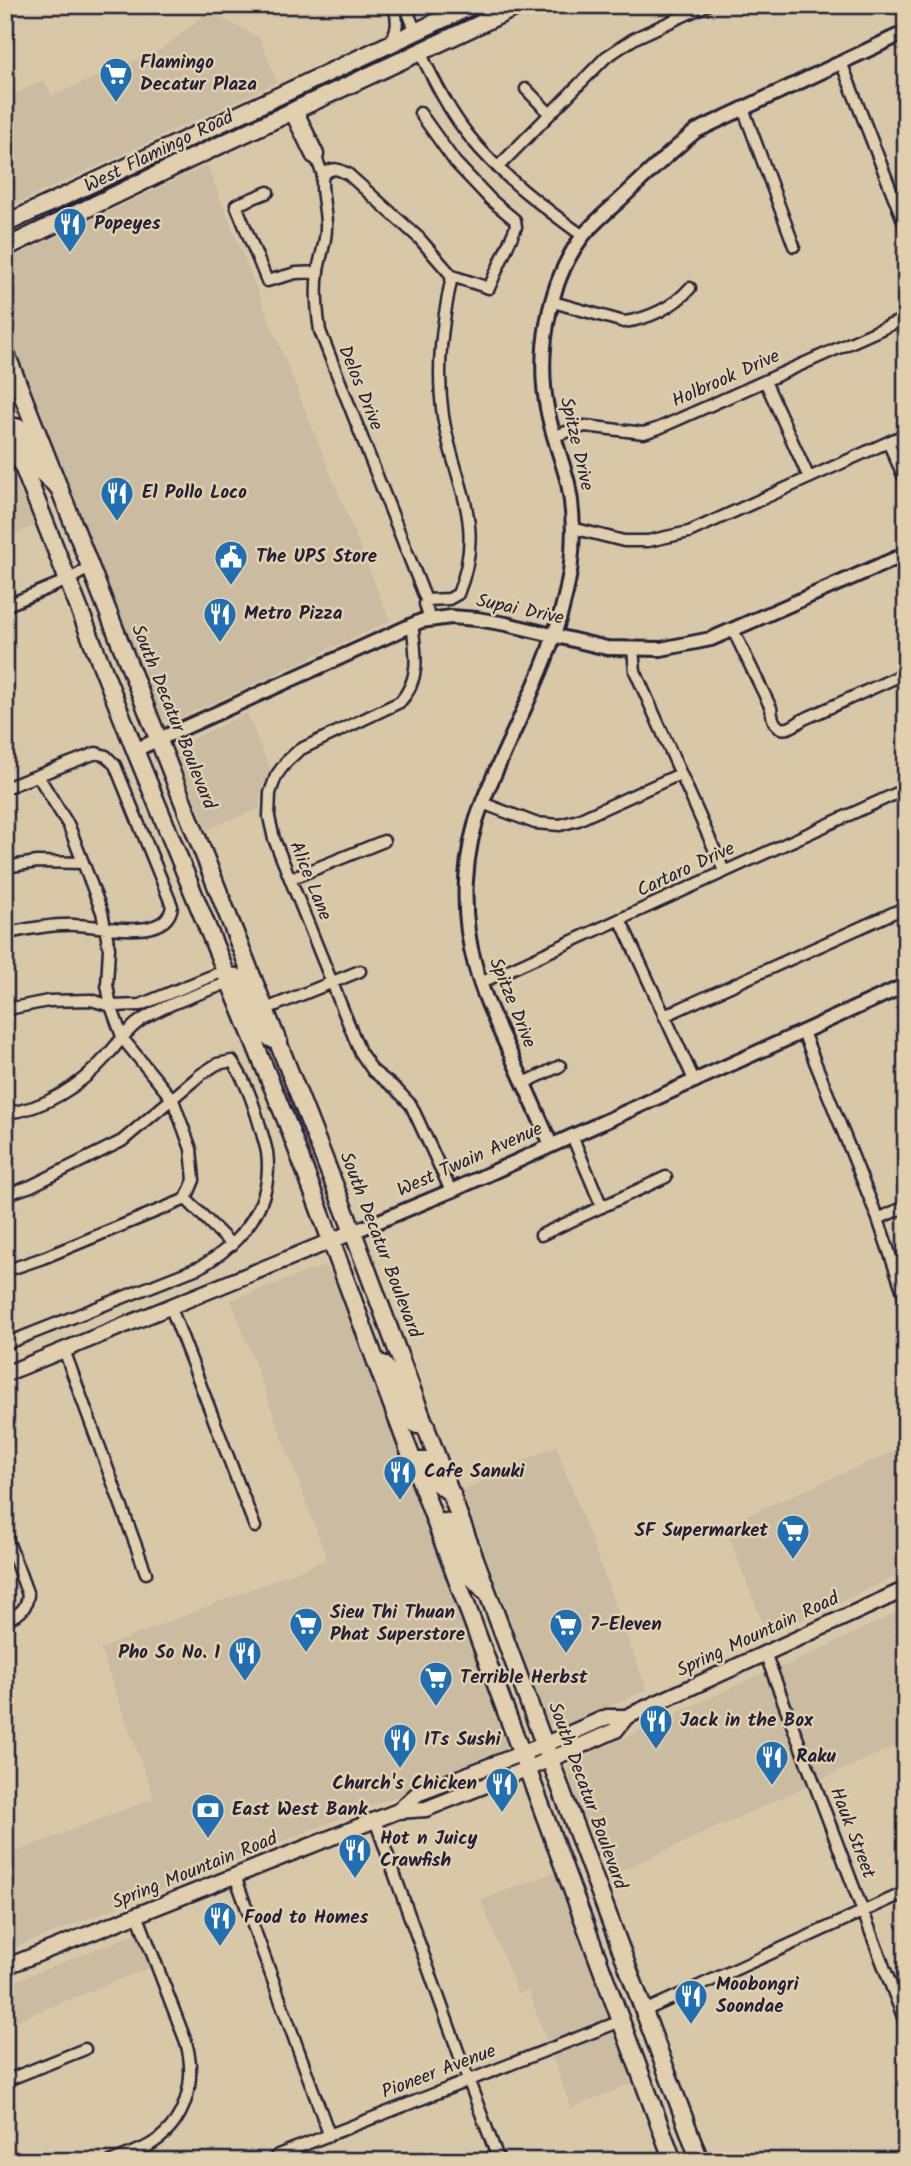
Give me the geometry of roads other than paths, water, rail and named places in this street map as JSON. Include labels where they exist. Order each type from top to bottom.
[{"type":"main road","name":"West Flamingo Road","points":[[5,223],[473,5]]},
{"type":"main road","points":[[420,52],[418,46],[421,41],[467,18],[480,5]]},
{"type":"main road","name":"West Flamingo Road","points":[[5,248],[521,5]]},
{"type":"main road","points":[[377,72],[400,51],[411,45],[416,32]]},
{"type":"main road","points":[[190,159],[189,153],[196,145],[225,131],[252,108]]},
{"type":"main road","points":[[127,190],[144,171],[175,154],[183,141]]},
{"type":"main road","name":"South Decatur Boulevard","points":[[5,351],[353,1232],[700,2161]]},
{"type":"main road","points":[[7,425],[22,429],[39,470],[59,487]]},
{"type":"main road","points":[[7,425],[135,750],[288,1125],[673,2161]]},
{"type":"main road","points":[[228,976],[236,977],[245,988],[263,1033],[279,1043]]},
{"type":"main road","name":"West Twain Avenue","points":[[5,1374],[353,1232]]},
{"type":"main road","points":[[374,1354],[399,1384],[414,1422],[417,1425],[426,1425]]},
{"type":"main road","points":[[414,1461],[427,1461],[435,1482],[452,1494]]},
{"type":"main road","points":[[438,1524],[449,1523],[470,1575],[490,1595]]},
{"type":"main road","name":"Spring Mountain Road","points":[[5,1967],[398,1811],[417,1794],[548,1752],[607,1717],[626,1717],[906,1589]]},
{"type":"street","points":[[385,46],[397,27],[394,5]]},
{"type":"street","points":[[405,5],[416,32]]},
{"type":"street","points":[[498,167],[606,57],[618,48],[707,5]]},
{"type":"street","name":"Spitze Drive","points":[[551,1145],[480,983],[466,919],[466,895],[467,863],[482,803],[555,636],[570,572],[573,549],[568,484],[543,386],[546,330],[560,279],[583,236],[696,131],[906,32]]},
{"type":"street","points":[[420,52],[448,106],[469,136],[521,190],[583,236]]},
{"type":"street","points":[[841,62],[906,228]]},
{"type":"street","points":[[526,89],[550,114]]},
{"type":"street","points":[[743,108],[794,246]]},
{"type":"street","name":"Delos Drive","points":[[294,111],[312,157],[317,160],[323,174],[321,181],[326,204],[327,230],[318,272],[316,298],[320,331],[429,600],[425,604],[432,619]]},
{"type":"street","points":[[323,174],[335,168],[348,174],[419,238],[452,276],[489,288],[516,227],[515,220],[491,200],[455,162],[420,113]]},
{"type":"street","points":[[268,192],[236,205],[267,281],[296,273],[318,272]]},
{"type":"street","points":[[429,600],[449,599],[458,594],[470,541],[468,511],[449,447],[440,386],[442,328],[452,276]]},
{"type":"street","points":[[553,302],[624,322],[635,321],[673,305],[690,288]]},
{"type":"street","name":"Holbrook Drive","points":[[554,436],[585,426],[644,433],[659,428],[906,318]]},
{"type":"street","points":[[765,381],[809,478]]},
{"type":"street","points":[[572,528],[624,541],[648,541],[689,532],[906,434]]},
{"type":"street","points":[[888,442],[906,482]]},
{"type":"street","name":"Supai Drive","points":[[135,750],[412,624],[451,617],[477,619],[607,648],[661,649],[710,639],[733,631],[906,554]]},
{"type":"street","points":[[5,606],[68,580],[91,567]]},
{"type":"street","name":"Alice Lane","points":[[412,624],[416,676],[407,694],[400,702],[299,750],[276,776],[270,793],[269,817],[274,839],[360,1052],[373,1071],[411,1105],[452,1191]]},
{"type":"street","points":[[733,631],[771,708],[772,720],[780,727],[790,729],[802,720],[906,673]]},
{"type":"street","points":[[633,649],[635,671],[724,871]]},
{"type":"street","points":[[5,788],[96,753],[106,756],[115,765],[172,906],[170,916],[164,922],[146,928],[126,930],[74,924],[5,934]]},
{"type":"street","points":[[482,803],[535,823],[560,825],[578,820],[680,774]]},
{"type":"street","points":[[5,1270],[43,1258],[186,1199],[194,1180],[191,1149],[173,1100],[123,1039],[111,1006],[107,985],[108,948],[102,912],[69,826],[38,776]]},
{"type":"street","name":"Cartaro Drive","points":[[480,983],[906,789]]},
{"type":"street","points":[[290,879],[384,841]]},
{"type":"street","points":[[5,867],[37,862],[83,863]]},
{"type":"street","points":[[664,1016],[906,907]]},
{"type":"street","points":[[620,919],[695,1082]]},
{"type":"street","points":[[266,1009],[360,971]]},
{"type":"street","points":[[5,1013],[13,1008],[48,1001],[90,1000],[111,1006],[140,1005],[219,973],[228,976],[222,985],[142,1019],[99,1066],[70,1088],[44,1103],[5,1113]]},
{"type":"street","name":"West Twain Avenue","points":[[353,1232],[452,1191],[906,985]]},
{"type":"street","points":[[803,1032],[878,1219],[906,1301]]},
{"type":"street","points":[[5,1195],[31,1186],[122,1141],[200,1075],[217,1064],[232,1061],[246,1080],[267,1152],[268,1170],[265,1189],[253,1220],[243,1234],[200,1267],[5,1344]]},
{"type":"street","points":[[524,1083],[560,1066]]},
{"type":"street","points":[[572,1136],[602,1207]]},
{"type":"street","points":[[541,1235],[666,1177]]},
{"type":"street","points":[[186,1199],[232,1245]]},
{"type":"street","points":[[878,1219],[906,1206]]},
{"type":"street","points":[[171,1308],[255,1527]]},
{"type":"street","points":[[64,1350],[146,1573]]},
{"type":"street","points":[[5,1532],[28,1595],[27,1605],[21,1612],[5,1619]]},
{"type":"street","name":"Hauk Street","points":[[765,1653],[906,2025]]},
{"type":"street","points":[[375,1820],[499,2161]]},
{"type":"street","points":[[235,1876],[329,2134]]},
{"type":"street","points":[[644,2011],[906,1892]]},
{"type":"street","points":[[112,2161],[161,2137],[181,2113],[192,2075],[186,2042],[138,1914]]},
{"type":"street","name":"Pioneer Avenue","points":[[274,2160],[278,2155],[329,2134],[621,2021]]},
{"type":"street","points":[[5,2081],[85,2049]]},
{"type":"place","name":"Flamingo Decatur Plaza","points":[[116,104]]},
{"type":"place","name":"Popeyes","points":[[70,254]]},
{"type":"place","name":"El Pollo Loco","points":[[117,523]]},
{"type":"place","name":"The UPS Store","points":[[231,587]]},
{"type":"place","name":"Metro Pizza","points":[[220,644]]},
{"type":"place","name":"Cafe Sanuki","points":[[400,1502]]},
{"type":"place","name":"SF Supermarket","points":[[793,1561]]},
{"type":"place","name":"Sieu Thi Thuan Phat Superstore","points":[[306,1654]]},
{"type":"place","name":"7-Eleven","points":[[566,1655]]},
{"type":"place","name":"Pho So No. 1","points":[[245,1683]]},
{"type":"place","name":"Terrible Herbst","points":[[436,1708]]},
{"type":"place","name":"Jack in the Box","points":[[656,1751]]},
{"type":"place","name":"ITs Sushi","points":[[400,1770]]},
{"type":"place","name":"Raku","points":[[772,1787]]},
{"type":"place","name":"Church's Chicken","points":[[502,1814]]},
{"type":"place","name":"East West Bank","points":[[208,1840]]},
{"type":"place","name":"Hot n Juicy Crawfish","points":[[355,1880]]},
{"type":"place","name":"Food to Homes","points":[[220,1948]]},
{"type":"place","name":"Moobongri Soondae","points":[[691,2026]]}]
